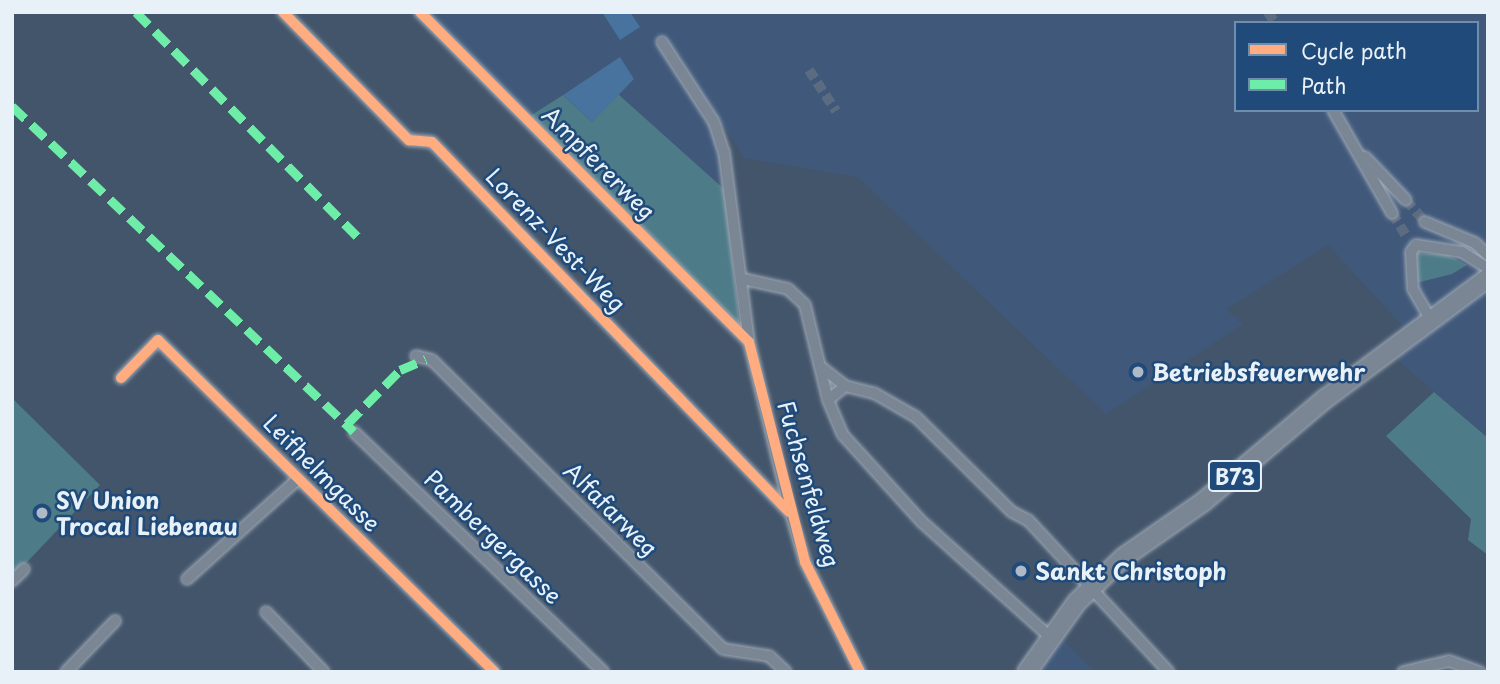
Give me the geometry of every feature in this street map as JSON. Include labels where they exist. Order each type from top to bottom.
[{"type":"main road","name":"B73","points":[[1027,672],[1048,636],[1091,587],[1430,319],[1488,278]]},
{"type":"street","name":"Lorenz-Vest-Weg","points":[[283,12],[409,140],[432,142],[791,514]]},
{"type":"street","name":"Ampfererweg","points":[[420,12],[749,342]]},
{"type":"street","name":"Fuchsenfeldweg","points":[[662,42],[714,122],[724,152],[743,279],[749,342],[791,514],[806,562],[860,672]]},
{"type":"street","points":[[1334,112],[1392,213]]},
{"type":"street","points":[[1360,153],[1406,200]]},
{"type":"street","points":[[1425,222],[1475,243],[1488,255]]},
{"type":"street","points":[[1407,237],[1416,245],[1462,252],[1488,268]]},
{"type":"street","points":[[1416,245],[1411,253],[1413,289],[1430,319]]},
{"type":"street","points":[[743,279],[788,289],[805,305],[828,400],[843,435],[922,522],[1048,636]]},
{"type":"street","name":"Leifhelmgasse","points":[[121,378],[158,340],[495,672]]},
{"type":"street","name":"Alfafarweg","points":[[416,356],[432,360],[723,649],[769,656],[786,672]]},
{"type":"street","points":[[821,367],[845,386],[874,393],[916,417],[1012,512],[1028,520],[1168,672]]},
{"type":"street","points":[[828,400],[845,386]]},
{"type":"street","name":"Pambergergasse","points":[[354,432],[603,672]]},
{"type":"street","name":"Leifhelmgasse","points":[[187,579],[298,478]]},
{"type":"street","points":[[12,581],[24,569]]},
{"type":"street","points":[[266,612],[324,672]]},
{"type":"street","points":[[66,672],[115,621]]},
{"type":"street","points":[[1403,672],[1449,661],[1480,672]]},
{"type":"shaded area","points":[[428,12],[1488,12],[1488,438],[1398,360],[1395,336],[1403,326],[1328,245],[1226,309],[1243,324],[1106,414],[858,177],[745,158],[717,117],[714,122],[724,189],[618,94],[634,79],[620,57],[530,116]]},
{"type":"shaded area","points":[[602,12],[630,12],[640,27],[620,40]]},
{"type":"shaded area","points":[[620,57],[634,79],[592,122],[563,95]]},
{"type":"shaded area","points":[[1063,640],[1095,672],[1043,672],[1051,644]]},
{"type":"green space","points":[[618,94],[724,189],[740,328],[530,116],[563,95],[592,122]]},
{"type":"green space","points":[[1417,253],[1448,255],[1467,265],[1452,274],[1416,283]]},
{"type":"green space","points":[[1434,392],[1488,438],[1488,555],[1468,540],[1471,519],[1386,436]]},
{"type":"green space","name":"SV Union Trocal Liebenau","points":[[12,398],[100,485],[12,578]]},
{"type":"tunnel","points":[[1268,12],[1274,21]]},
{"type":"tunnel","points":[[809,70],[836,111]]},
{"type":"tunnel","points":[[1406,200],[1425,222]]},
{"type":"tunnel","points":[[1392,213],[1407,237]]},
{"type":"marked path","points":[[136,12],[358,237]]},
{"type":"marked path","points":[[12,106],[354,432]]},
{"type":"marked path","points":[[347,424],[400,370],[426,359]]},
{"type":"cycle path","points":[[283,12],[409,140],[432,142],[789,512]]},
{"type":"cycle path","points":[[420,12],[749,342],[805,562],[860,672]]},
{"type":"cycle path","points":[[121,378],[158,340],[495,672]]},
{"type":"place","name":"Betriebsfeuerwehr","points":[[1138,372]]},
{"type":"place","name":"SV Union Trocal Liebenau","points":[[42,513]]},
{"type":"place","name":"Sankt Christoph","points":[[1021,571]]}]
